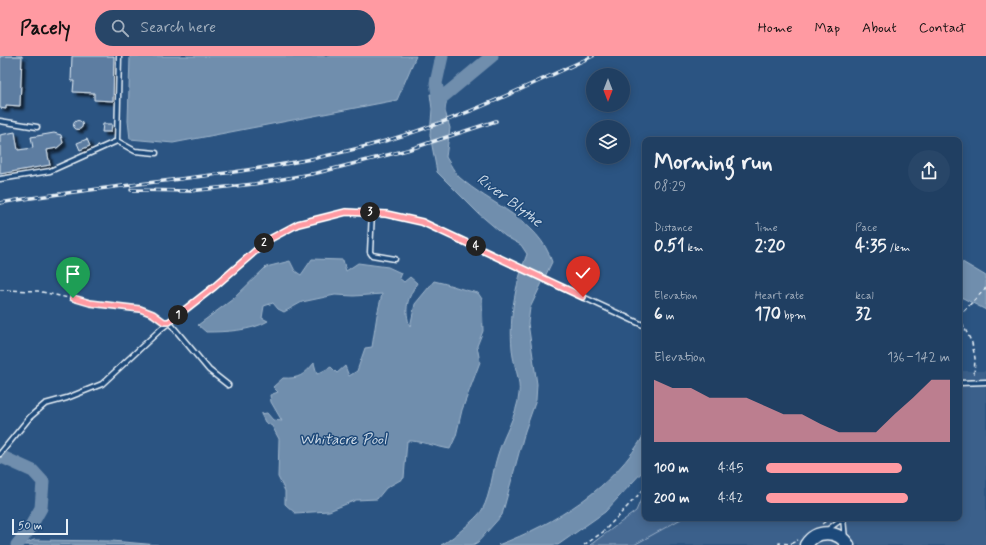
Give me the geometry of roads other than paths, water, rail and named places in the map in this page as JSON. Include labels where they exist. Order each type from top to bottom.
[{"type":"street","points":[[806,544],[823,533],[835,534],[846,543]]},
{"type":"lane","points":[[117,141],[119,56]]},
{"type":"lane","points":[[0,122],[37,127]]},
{"type":"lane","points":[[117,141],[135,151],[156,153]]},
{"type":"lane","points":[[0,178],[50,171],[117,141]]},
{"type":"lane","points":[[1,452],[30,417],[45,404],[67,398],[102,384],[169,322],[214,287],[268,240],[298,224],[321,217],[346,212],[372,212],[400,216],[422,222],[642,325]]},
{"type":"lane","points":[[372,212],[370,252],[372,254],[395,259]]},
{"type":"lane","points":[[169,322],[209,370],[228,386]]},
{"type":"lane","points":[[962,383],[986,382]]},
{"type":"lane","points":[[823,533],[839,521]]},
{"type":"lane","points":[[843,521],[846,543]]},
{"type":"water","points":[[130,56],[416,56],[397,100],[173,143],[130,139],[128,121]]},
{"type":"water","points":[[430,94],[447,97],[445,111],[450,128],[446,157],[455,173],[471,187],[525,224],[546,247],[552,262],[530,308],[528,323],[537,384],[536,400],[525,431],[502,515],[478,542],[473,545],[441,545],[463,529],[482,510],[489,490],[498,454],[516,409],[519,388],[513,355],[511,325],[516,289],[527,254],[521,245],[505,236],[478,213],[437,172],[430,135],[432,109]]},
{"type":"water","name":"Whitacre Pool","points":[[312,259],[343,260],[346,271],[358,263],[388,267],[401,273],[399,278],[404,282],[410,277],[417,283],[409,299],[407,309],[410,327],[415,304],[434,281],[478,293],[482,299],[483,331],[477,346],[480,362],[462,410],[456,436],[450,449],[407,441],[404,478],[386,488],[377,499],[356,500],[329,511],[295,513],[285,504],[285,491],[278,477],[279,439],[272,426],[265,422],[261,414],[267,413],[273,420],[282,421],[271,402],[270,395],[278,392],[273,387],[283,378],[293,378],[301,375],[314,363],[317,374],[331,367],[337,373],[345,366],[349,376],[357,371],[365,348],[372,347],[382,294],[354,296],[335,295],[302,302],[284,312],[278,309],[273,303],[264,306],[262,318],[268,321],[246,329],[206,332],[198,325],[233,299],[266,267],[290,261],[295,271],[301,275]]},
{"type":"water","points":[[962,262],[986,276],[986,310],[962,298]]},
{"type":"water","points":[[642,437],[642,472],[605,512],[558,545],[498,545],[562,515],[600,487],[632,452]]},
{"type":"water","points":[[34,540],[112,541],[158,545],[21,545]]},
{"type":"waterway","name":"River Blythe","points":[[439,113],[439,100],[436,83],[442,56]]},
{"type":"waterway","points":[[439,100],[492,56]]},
{"type":"waterway","points":[[0,456],[33,471],[43,482],[41,508],[28,531],[17,545]]},
{"type":"railway","points":[[0,203],[230,173],[322,157],[367,146],[396,138],[454,118],[593,56]]},
{"type":"railway","points":[[131,190],[190,191],[254,184],[317,173],[407,150],[496,121]]}]
